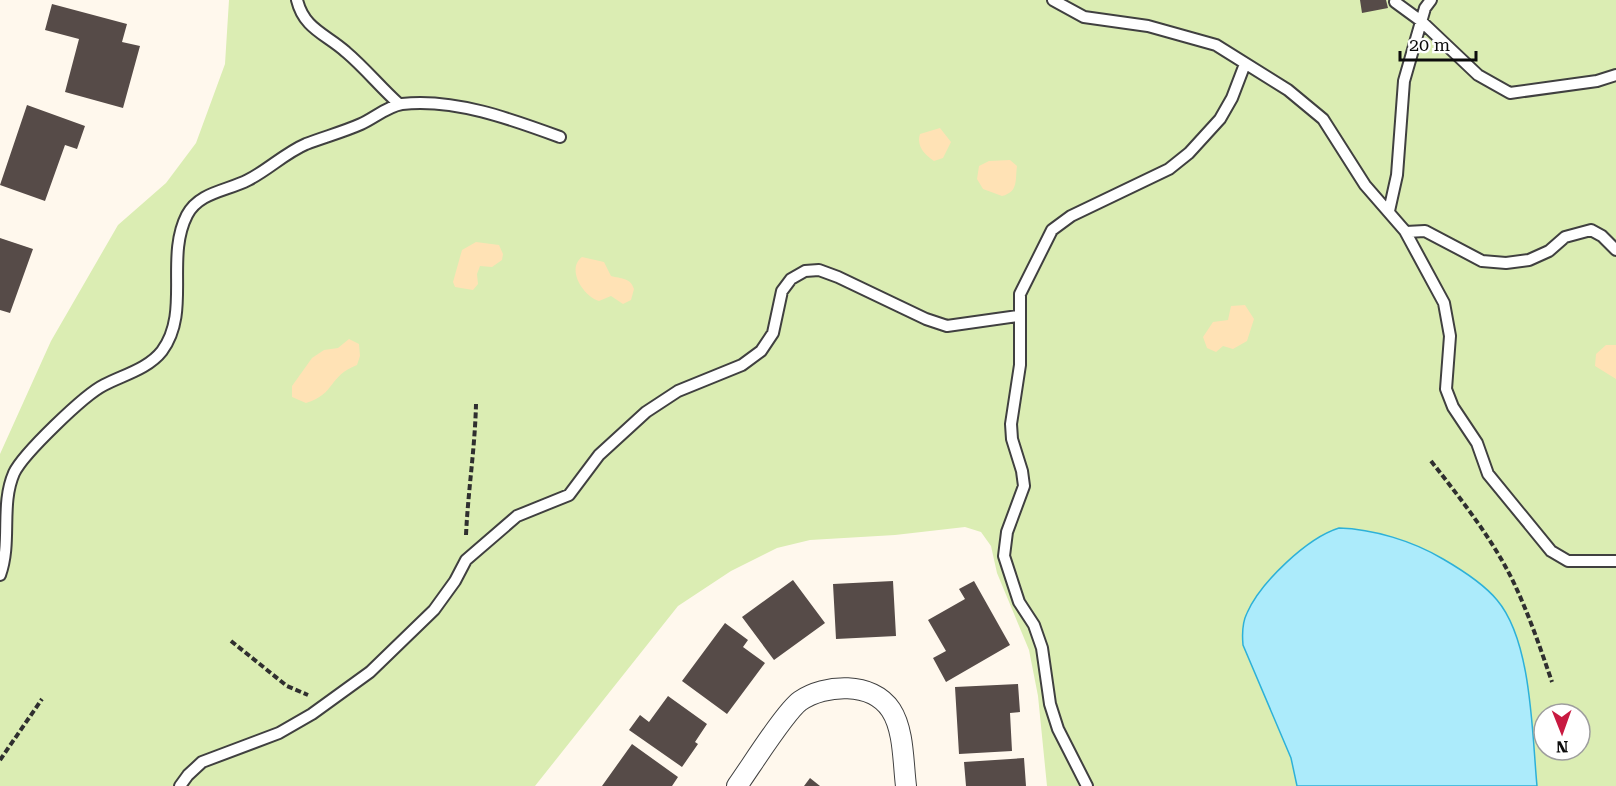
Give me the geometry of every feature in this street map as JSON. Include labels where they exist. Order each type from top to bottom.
[{"type":"street","points":[[737,786],[798,703],[816,692],[835,688],[857,688],[876,697],[891,709],[902,747],[906,786]]},
{"type":"lane","points":[[297,0],[300,12],[311,28],[346,52],[399,104]]},
{"type":"lane","points":[[1053,0],[1084,17],[1148,26],[1188,35],[1216,45],[1288,90],[1323,119],[1365,185],[1406,232],[1444,303],[1450,336],[1446,389],[1453,407],[1477,442],[1488,474],[1551,551],[1568,561],[1616,561]]},
{"type":"lane","points":[[1389,211],[1397,175],[1404,81],[1421,21],[1431,0]]},
{"type":"lane","points":[[1395,2],[1421,21],[1478,75],[1510,93],[1597,81],[1616,75]]},
{"type":"lane","points":[[1087,786],[1058,729],[1050,704],[1042,648],[1034,625],[1019,602],[1005,556],[1007,532],[1024,486],[1012,439],[1011,424],[1020,366],[1018,316],[1021,292],[1052,230],[1071,216],[1169,169],[1189,153],[1220,119],[1232,98],[1245,64]]},
{"type":"lane","points":[[0,575],[6,543],[7,489],[15,471],[29,452],[80,402],[102,386],[146,365],[161,352],[171,336],[177,299],[176,255],[180,234],[188,213],[198,202],[213,193],[250,179],[273,162],[305,145],[360,124],[399,104],[432,103],[471,110],[515,120],[560,137]]},
{"type":"lane","points":[[1406,232],[1425,231],[1482,261],[1529,260],[1549,251],[1565,237],[1591,230],[1602,236],[1616,250]]},
{"type":"lane","points":[[180,786],[202,762],[279,733],[321,708],[370,672],[434,610],[455,581],[466,560],[517,516],[569,495],[599,455],[646,412],[678,391],[742,365],[761,351],[773,333],[782,291],[791,279],[805,271],[819,270],[838,277],[926,319],[947,326],[1018,316]]},
{"type":"path","points":[[466,560],[469,482],[476,438],[476,404]]},
{"type":"path","points":[[1431,462],[1458,495],[1511,577],[1552,682]]},
{"type":"path","points":[[231,641],[287,686],[309,695],[321,708]]},
{"type":"path","points":[[0,760],[42,699]]},
{"type":"green space","points":[[229,0],[1616,0],[1616,786],[1047,786],[1038,696],[1029,650],[997,573],[991,546],[981,532],[965,527],[895,535],[810,540],[777,548],[731,571],[678,606],[535,786],[0,786],[0,454],[51,341],[118,225],[166,183],[196,143],[225,64]]},
{"type":"sand","points":[[940,128],[951,142],[943,158],[934,161],[922,150],[919,138],[920,134]]},
{"type":"sand","points":[[1010,160],[1017,166],[1014,188],[1002,196],[983,189],[977,179],[979,166],[989,161]]},
{"type":"sand","points":[[476,242],[499,245],[503,254],[502,260],[492,267],[480,266],[477,274],[478,284],[473,290],[455,287],[453,282],[462,250]]},
{"type":"sand","points":[[582,257],[604,262],[611,276],[630,282],[634,289],[631,300],[623,304],[611,296],[599,301],[587,294],[576,275],[577,262]]},
{"type":"sand","points":[[1245,305],[1254,319],[1247,341],[1233,349],[1223,346],[1216,352],[1207,348],[1203,337],[1213,322],[1228,320],[1231,306]]},
{"type":"sand","points":[[349,339],[359,344],[360,356],[357,365],[341,374],[323,395],[316,399],[306,403],[292,397],[292,386],[312,358],[324,350],[338,348]]},
{"type":"sand","points":[[1606,345],[1616,345],[1616,379],[1595,366],[1596,354]]},
{"type":"water","points":[[1339,528],[1352,529],[1379,534],[1419,547],[1465,572],[1497,600],[1509,618],[1524,663],[1532,727],[1532,762],[1535,762],[1537,786],[1297,786],[1291,758],[1243,645],[1243,625],[1254,601],[1274,575],[1300,551],[1326,533]]},
{"type":"building","points":[[1360,0],[1386,0],[1388,8],[1362,13]]},
{"type":"building","points":[[52,4],[127,24],[122,42],[140,46],[123,108],[65,92],[79,39],[45,30]]},
{"type":"building","points":[[27,105],[85,126],[77,149],[65,145],[45,201],[0,185]]},
{"type":"building","points":[[0,238],[33,249],[10,313],[0,310]]},
{"type":"building","points":[[793,580],[825,623],[774,660],[742,617]]},
{"type":"building","points":[[893,581],[896,636],[836,639],[833,584]]},
{"type":"building","points":[[974,581],[1010,645],[946,682],[933,658],[946,651],[928,620],[965,599],[959,589]]},
{"type":"building","points":[[725,623],[748,640],[743,647],[765,663],[727,714],[682,681]]},
{"type":"building","points":[[1018,684],[1020,712],[1010,713],[1012,751],[959,754],[955,687]]},
{"type":"building","points":[[668,696],[707,724],[695,742],[698,744],[682,767],[629,730],[640,715],[649,722]]},
{"type":"building","points":[[632,744],[678,777],[672,786],[602,786]]},
{"type":"building","points":[[1024,758],[1026,786],[966,786],[964,762]]},
{"type":"building","points":[[810,778],[820,786],[804,786]]}]
